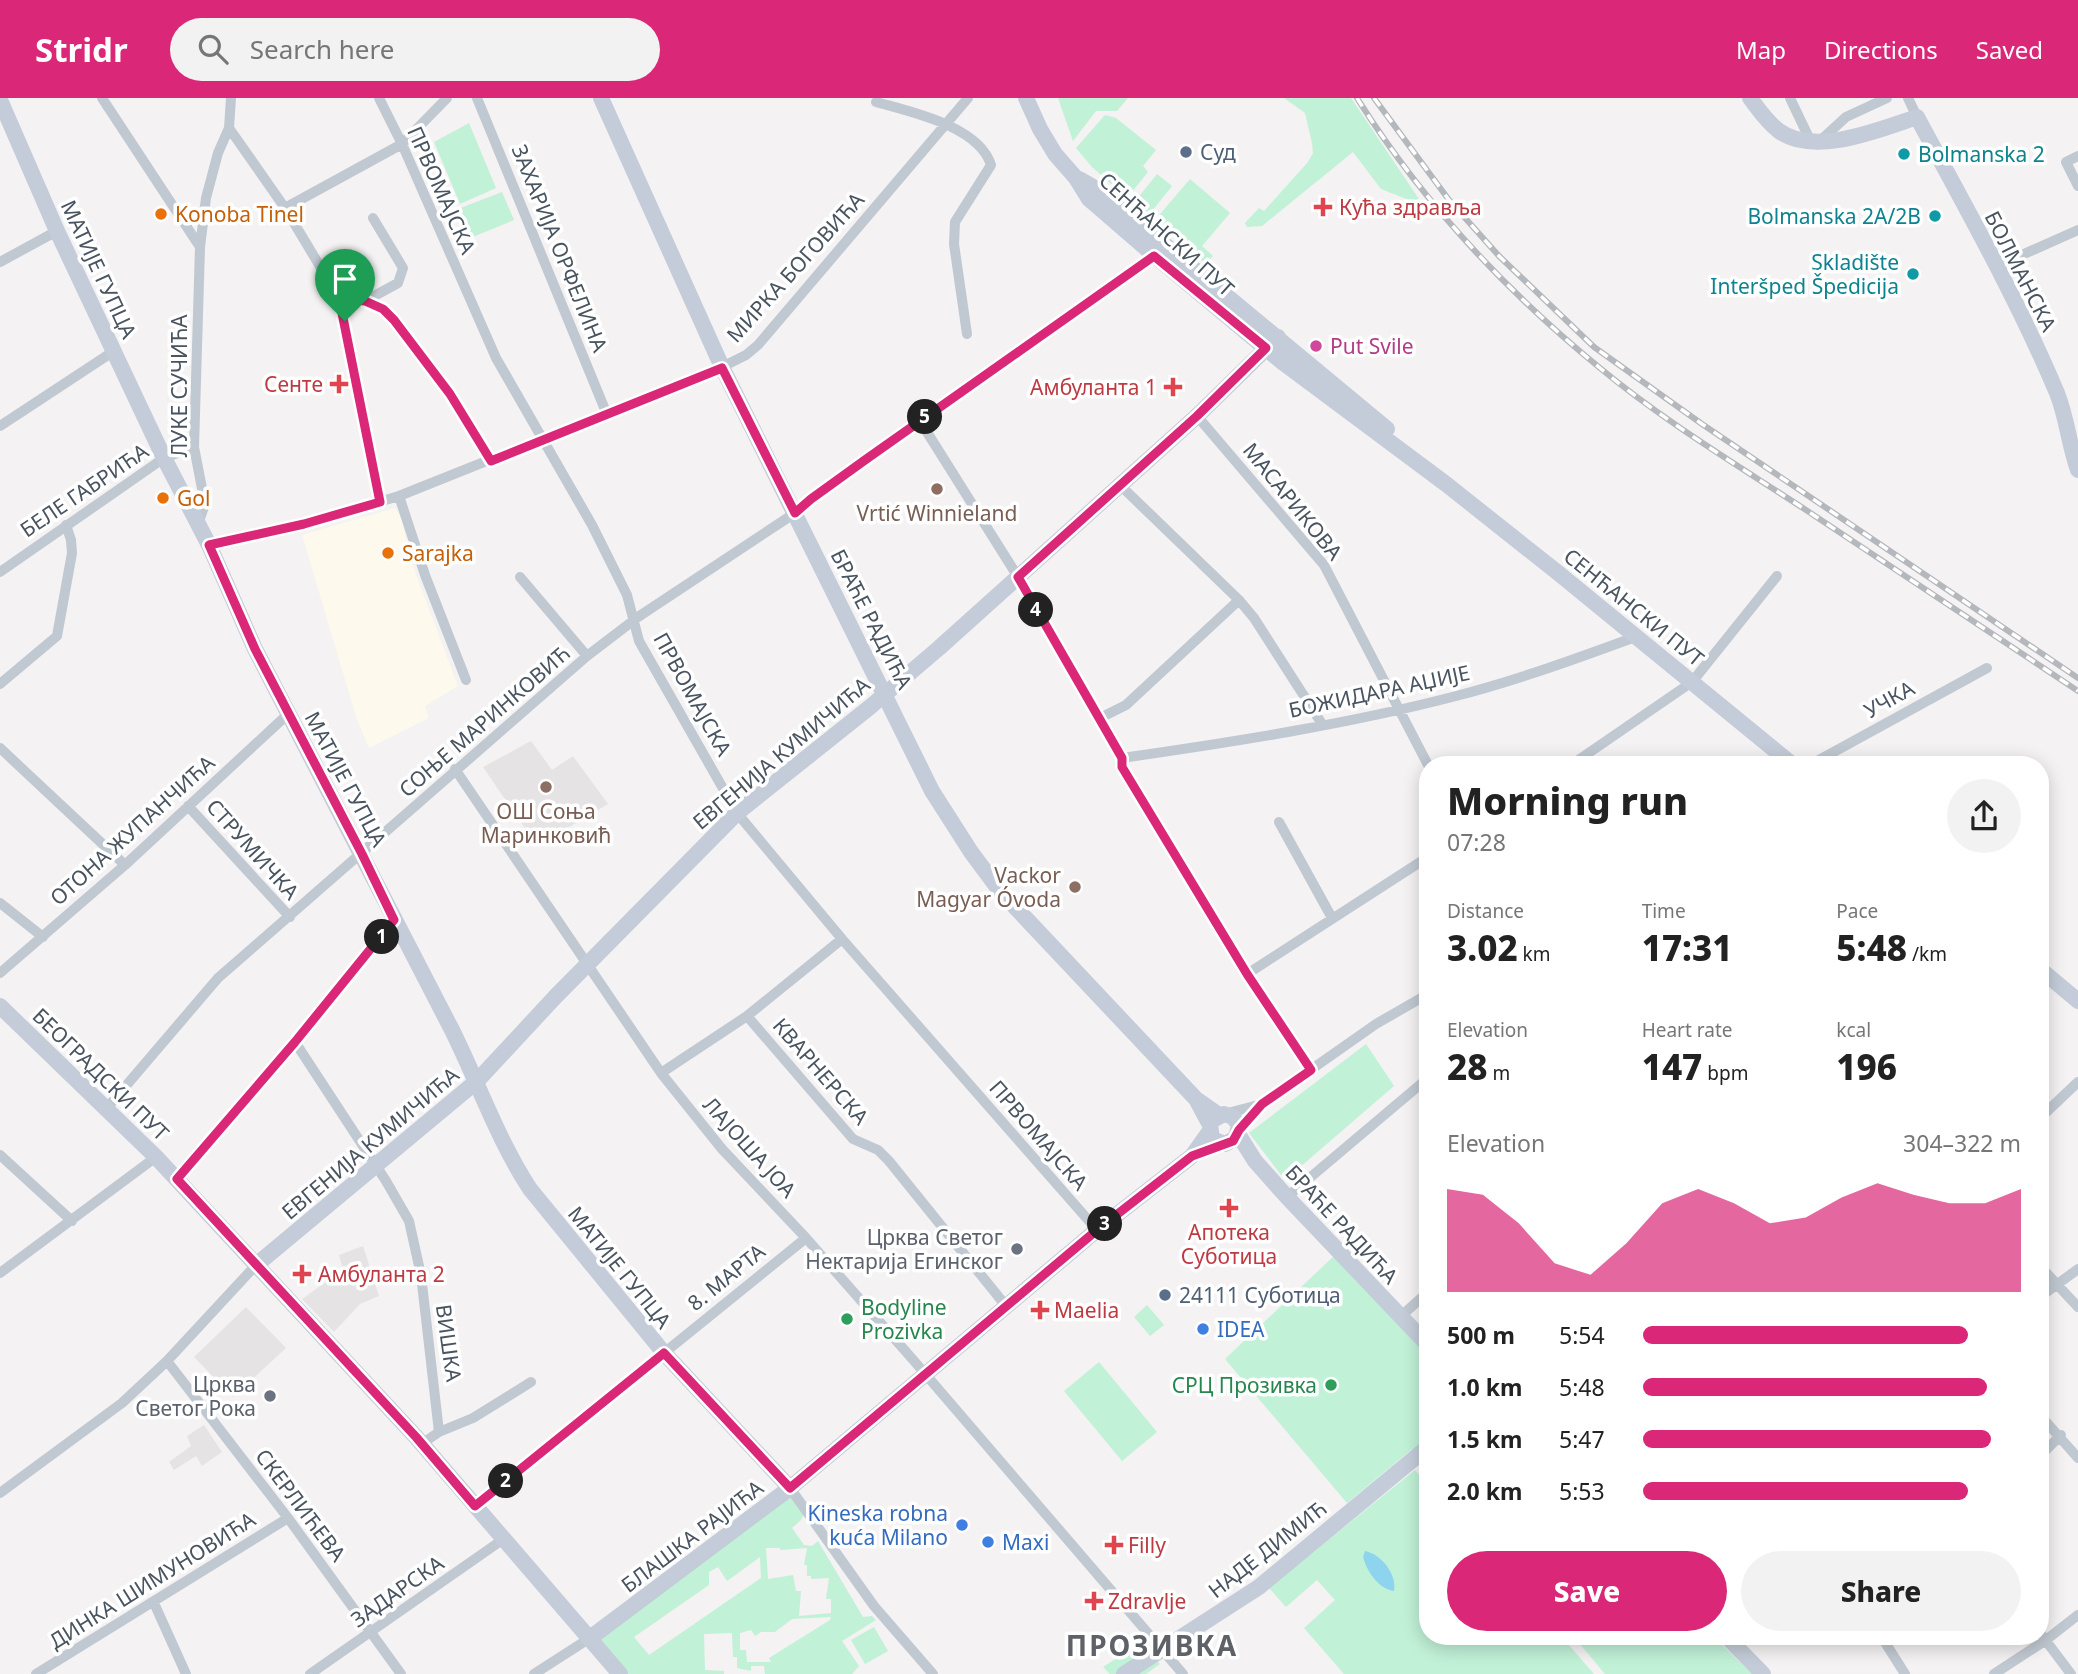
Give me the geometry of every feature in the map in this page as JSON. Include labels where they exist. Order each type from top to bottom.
[{"type":"street","points":[[102,98],[200,247]]},
{"type":"street","name":"ЛУКЕ СУЧИЋА","points":[[198,524],[205,504],[194,447],[200,247],[206,198],[229,128],[231,98]]},
{"type":"street","name":"ПРВОМАЈСКА","points":[[379,98],[402,144],[481,328],[598,536],[627,595],[639,641],[737,813],[842,939],[1097,1230]]},
{"type":"street","points":[[285,208],[402,144],[447,98]]},
{"type":"street","name":"ЗАХАРИЈА ОРФЕЛИНА","points":[[477,98],[606,412]]},
{"type":"street","name":"БРАЋЕ РАДИЋА","points":[[601,98],[722,368],[932,791],[971,852],[1000,891],[1419,1336]]},
{"type":"street","name":"МИРКА БОГОВИЋА","points":[[209,545],[304,524],[399,496],[722,368],[746,355],[758,345],[968,98]]},
{"type":"street","points":[[1026,98],[1055,154],[1076,178]]},
{"type":"street","points":[[1750,98],[1781,133],[1816,140],[1846,139],[1917,117]]},
{"type":"street","points":[[1790,98],[1816,140]]},
{"type":"street","points":[[1816,140],[1846,117],[1887,98]]},
{"type":"street","name":"БОЛМАНСКА","points":[[1908,98],[1997,266],[2058,397],[2077,463]]},
{"type":"street","name":"МАТИЈЕ ГУПЦА","points":[[0,100],[57,231],[164,458],[209,545],[255,649],[477,1081],[501,1141],[530,1189],[664,1353],[790,1488]]},
{"type":"street","points":[[876,102],[946,124],[988,155],[991,165],[954,222],[954,244],[967,334]]},
{"type":"street","points":[[229,128],[285,208],[339,298],[380,502]]},
{"type":"street","points":[[2078,156],[2066,162],[2078,186]]},
{"type":"street","name":"СЕНЋАНСКИ ПУТ","points":[[1076,178],[1089,199],[1154,256],[1272,342],[1638,636],[1782,756]]},
{"type":"street","name":"СЕНЋАНСКИ ПУТ","points":[[1076,178],[1100,191],[1272,342]]},
{"type":"street","points":[[365,301],[398,283],[403,268],[373,218]]},
{"type":"street","points":[[1997,266],[2078,230]]},
{"type":"street","points":[[0,262],[57,231]]},
{"type":"street","name":"СОЊЕ МАРИНКОВИЋ","points":[[107,1108],[218,978],[587,656],[634,620],[795,513],[1154,256]]},
{"type":"street","points":[[339,298],[365,301],[383,309],[450,394],[491,461]]},
{"type":"street","name":"ЕВГЕНИЈА КУМИЧИЋА","points":[[256,1265],[477,1081],[586,965],[737,813],[885,693],[1018,577],[1197,416],[1272,342]]},
{"type":"street","points":[[0,426],[114,351]]},
{"type":"street","name":"МАСАРИКОВА","points":[[1197,416],[1324,565],[1424,756]]},
{"type":"street","points":[[920,421],[1018,577],[1122,758],[1122,767],[1247,974],[1311,1070]]},
{"type":"street","name":"БЕЛЕ ГАБРИЋА","points":[[0,572],[164,458],[194,447]]},
{"type":"street","points":[[1121,486],[1239,600],[1254,618],[1322,724]]},
{"type":"street","points":[[399,496],[425,575],[466,680]]},
{"type":"street","points":[[0,684],[57,636],[72,553],[66,525]]},
{"type":"street","name":"СОЊЕ МАРИНКОВИЋ","points":[[520,576],[587,656]]},
{"type":"street","points":[[1584,756],[1692,682],[1777,576]]},
{"type":"street","points":[[1098,719],[1126,705],[1239,600]]},
{"type":"street","name":"БОЖИДАРА АЏИЈЕ","points":[[1122,758],[1222,744],[1402,710],[1534,673],[1638,636]]},
{"type":"street","name":"УЧКА","points":[[1826,756],[1987,668]]},
{"type":"street","name":"ОТОНА ЖУПАНЧИЋА","points":[[0,973],[125,864],[288,714]]},
{"type":"street","points":[[0,748],[125,864]]},
{"type":"street","name":"ЛАЈОША ЈОА","points":[[455,769],[661,1073],[722,1149],[806,1238],[1183,1674]]},
{"type":"street","name":"СТРУМИЧКА","points":[[188,806],[290,917]]},
{"type":"street","points":[[1279,822],[1332,918]]},
{"type":"street","points":[[1247,974],[1419,864]]},
{"type":"street","points":[[0,903],[43,937]]},
{"type":"street","points":[[177,1179],[295,1042],[394,920]]},
{"type":"street","points":[[661,1073],[747,1016],[842,939]]},
{"type":"street","points":[[2049,977],[2078,1001]]},
{"type":"street","points":[[1224,1130],[1376,1024],[1419,999]]},
{"type":"street","name":"БЕОГРАДСКИ ПУТ","points":[[0,1006],[156,1157],[423,1444],[620,1674]]},
{"type":"street","name":"КВАРНЕРСКА","points":[[747,1016],[853,1139],[878,1150],[889,1161],[1006,1306]]},
{"type":"street","name":"ВИШКА","points":[[295,1042],[401,1204],[416,1244],[439,1432]]},
{"type":"street","points":[[2049,1109],[2078,1082]]},
{"type":"street","points":[[1287,1197],[1419,1085]]},
{"type":"street","points":[[1224,1130],[1262,1104]]},
{"type":"street","name":"БЛАШКА РАЈИЋА","points":[[534,1674],[590,1638],[790,1488],[1097,1230],[1224,1130]]},
{"type":"street","points":[[0,1155],[72,1221]]},
{"type":"street","points":[[0,1273],[156,1157]]},
{"type":"street","name":"8. МАРТА","points":[[475,1506],[806,1238]]},
{"type":"street","points":[[0,1493],[122,1403],[167,1361],[256,1265]]},
{"type":"street","points":[[2049,1290],[2078,1269]]},
{"type":"street","points":[[2049,1277],[2078,1307]]},
{"type":"street","points":[[1400,1317],[1419,1300]]},
{"type":"street","name":"СКЕРЛИЋЕВА","points":[[167,1361],[288,1518],[401,1674]]},
{"type":"street","points":[[423,1444],[439,1432],[473,1418],[531,1382]]},
{"type":"street","points":[[2049,1424],[2078,1458]]},
{"type":"street","points":[[2049,1447],[2061,1436]]},
{"type":"street","name":"НАДЕ ДИМИЋ","points":[[1124,1674],[1259,1587],[1419,1454]]},
{"type":"street","points":[[790,1488],[874,1606],[933,1674]]},
{"type":"street","name":"ДИНКА ШИМУНОВИЋА","points":[[36,1674],[288,1518]]},
{"type":"street","name":"ЗАДАРСКА","points":[[310,1674],[505,1538]]},
{"type":"street","points":[[154,1603],[186,1674]]},
{"type":"street","points":[[2049,1633],[2078,1615]]},
{"type":"street","points":[[1735,1645],[1763,1674]]},
{"type":"street","points":[[1887,1645],[1905,1674]]},
{"type":"street","points":[[1994,1674],[2032,1645]]},
{"type":"street","points":[[2049,1645],[2071,1674]]},
{"type":"shaded area","points":[[395,508],[402,519],[409,556],[458,686],[425,706],[429,718],[369,748],[357,720],[302,535]]},
{"type":"shaded area","name":"ОШ Соња Маринковић","points":[[531,741],[552,770],[573,756],[608,804],[537,846],[483,767]]},
{"type":"shaded area","points":[[363,1246],[379,1296],[360,1304],[334,1332],[302,1299],[343,1270],[339,1255]]},
{"type":"shaded area","points":[[246,1307],[286,1348],[233,1397],[194,1357]]},
{"type":"shaded area","points":[[204,1425],[222,1452],[202,1466],[196,1456],[174,1470],[169,1462],[191,1446],[187,1436]]},
{"type":"green space","points":[[1058,98],[1128,98],[1117,111],[1096,111],[1073,141]]},
{"type":"green space","points":[[1284,98],[1351,98],[1419,199],[1414,202],[1381,189],[1353,152],[1262,226],[1247,227],[1245,223],[1259,208],[1264,211],[1313,153],[1305,113]]},
{"type":"green space","points":[[1105,115],[1116,118],[1156,150],[1143,166],[1148,172],[1127,198],[1092,167],[1076,148]]},
{"type":"green space","points":[[469,123],[496,188],[460,204],[434,142]]},
{"type":"green space","points":[[1157,174],[1172,186],[1148,216],[1133,204]]},
{"type":"green space","points":[[1190,179],[1230,213],[1202,246],[1213,256],[1206,264],[1155,220]]},
{"type":"green space","points":[[502,192],[514,220],[468,239],[458,209]]},
{"type":"green space","points":[[1366,1044],[1394,1086],[1285,1180],[1249,1133]]},
{"type":"green space","points":[[1336,1254],[1419,1345],[1419,1457],[1412,1449],[1347,1503],[1225,1359]]},
{"type":"green space","points":[[1147,1305],[1164,1325],[1150,1336],[1134,1317]]},
{"type":"green space","points":[[1099,1362],[1157,1432],[1122,1461],[1064,1391]]},
{"type":"green space","points":[[1415,1470],[1419,1475],[1419,1645],[1569,1645],[1594,1674],[1344,1674],[1304,1628],[1335,1600],[1317,1580],[1286,1607],[1269,1588]]},
{"type":"green space","points":[[790,1488],[806,1512],[792,1528],[804,1545],[812,1546],[818,1541],[863,1617],[872,1616],[876,1620],[842,1641],[859,1666],[852,1674],[765,1674],[764,1666],[751,1666],[751,1671],[737,1668],[737,1657],[733,1657],[732,1633],[704,1634],[705,1670],[724,1671],[724,1674],[620,1674],[590,1638]],"holes":[[[766,1548],[807,1548],[804,1565],[807,1565],[807,1576],[811,1576],[811,1579],[829,1578],[826,1599],[831,1599],[831,1613],[799,1616],[801,1591],[796,1591],[793,1575],[768,1579]],[[760,1557],[761,1578],[649,1655],[634,1637],[709,1585],[709,1572],[718,1567],[727,1581]],[[831,1617],[769,1658],[771,1662],[747,1662],[746,1650],[740,1650],[740,1633],[751,1630],[755,1636],[761,1632],[775,1632],[792,1619]]]},
{"type":"green space","points":[[874,1627],[888,1651],[865,1664],[851,1640]]},
{"type":"green space","points":[[1142,1642],[1160,1664],[1146,1674],[1110,1674],[1103,1667]]},
{"type":"green space","points":[[1581,1645],[1722,1645],[1752,1674],[1605,1674]]},
{"type":"water","points":[[1365,1551],[1377,1556],[1387,1566],[1393,1578],[1394,1591],[1383,1587],[1374,1578],[1363,1557]]},
{"type":"railway","points":[[1357,98],[1409,173],[1468,243],[1532,308],[1600,368],[1703,443],[2078,691]]},
{"type":"railway","points":[[1374,98],[1449,200],[1499,256],[1594,347],[1702,424],[2078,678]]},
{"type":"place","name":"Суд","points":[[1186,152]]},
{"type":"place","name":"Bolmanska 2","points":[[1904,154]]},
{"type":"place","name":"Кућа здравља","points":[[1323,207]]},
{"type":"place","name":"Konoba Tinel","points":[[161,214]]},
{"type":"place","name":"Bolmanska 2A/2B","points":[[1935,216]]},
{"type":"place","name":"Skladište Interšped Špedicija","points":[[1913,274]]},
{"type":"place","name":"Put Svile","points":[[1316,346]]},
{"type":"place","name":"Сенте","points":[[339,384]]},
{"type":"place","name":"Амбуланта 1","points":[[1173,387]]},
{"type":"place","name":"Vrtić Winnieland","points":[[937,489]]},
{"type":"place","name":"Gol","points":[[163,498]]},
{"type":"place","name":"Sarajka","points":[[388,553]]},
{"type":"place","name":"ОШ Соња Маринковић","points":[[546,787]]},
{"type":"place","name":"Vackor Magyar Óvoda","points":[[1075,887]]},
{"type":"place","name":"Апотека Суботица","points":[[1229,1208]]},
{"type":"place","name":"Црква Светог Нектарија Егинског","points":[[1017,1249]]},
{"type":"place","name":"Амбуланта 2","points":[[302,1274]]},
{"type":"place","name":"24111 Суботица","points":[[1165,1295]]},
{"type":"place","name":"Maelia","points":[[1040,1310]]},
{"type":"place","name":"Bodyline Prozivka","points":[[847,1319]]},
{"type":"place","name":"IDEA","points":[[1203,1329]]},
{"type":"place","name":"СРЦ Прозивка","points":[[1331,1385]]},
{"type":"place","name":"Црква Светог Рока","points":[[270,1396]]},
{"type":"place","name":"Kineska robna kuća Milano","points":[[962,1525]]},
{"type":"place","name":"Maxi","points":[[988,1542]]},
{"type":"place","name":"Filly","points":[[1114,1545]]},
{"type":"place","name":"Zdravlje","points":[[1094,1601]]},
{"type":"district","name":"ПРОЗИВКА","points":[[1152,1645]]},
{"type":"route","points":[[1154,256],[1266,348],[1197,416],[1018,577],[1122,758],[1122,767],[1247,974],[1311,1070],[1262,1104],[1233,1141],[1192,1156],[1097,1230],[790,1488],[664,1353],[475,1506],[416,1437],[177,1179],[295,1042],[394,920],[255,649],[209,545],[304,524],[380,502],[345,321],[339,298],[365,301],[383,309],[450,394],[491,461],[606,412],[722,368],[795,513],[865,460],[1154,256]]}]
